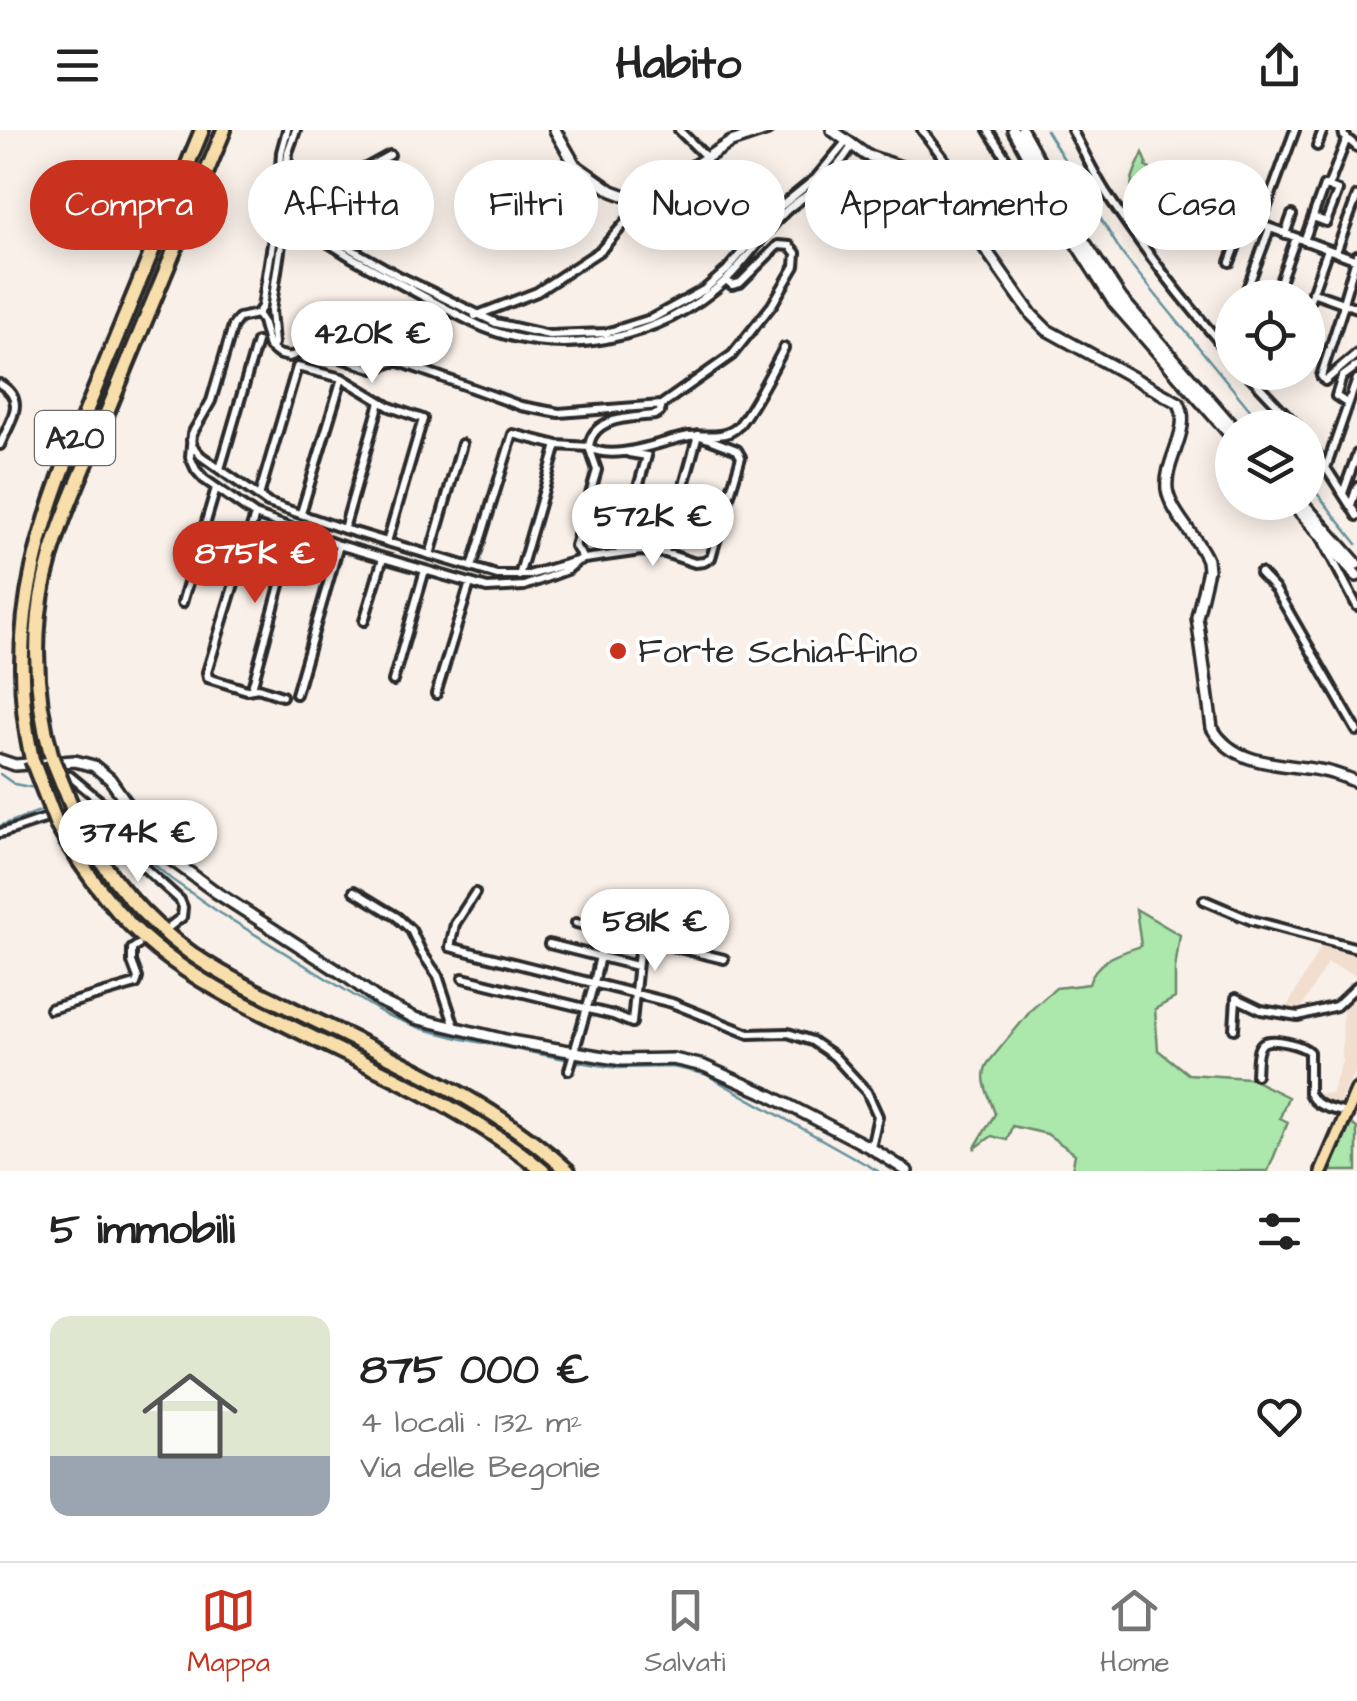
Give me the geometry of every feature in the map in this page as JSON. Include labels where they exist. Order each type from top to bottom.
[{"type":"highway","name":"A20","points":[[202,130],[30,558],[20,609],[17,665],[32,760],[57,825],[87,874],[155,948],[230,997],[462,1114],[543,1171]]},
{"type":"highway","name":"A20","points":[[224,130],[72,498],[49,563],[39,613],[37,656],[40,705],[52,758],[78,822],[96,854],[125,893],[194,956],[471,1099],[522,1132],[568,1171]]},
{"type":"main road","points":[[1322,1171],[1357,1090]]},
{"type":"street","points":[[281,160],[287,130]]},
{"type":"street","points":[[287,160],[296,130]]},
{"type":"street","points":[[555,130],[570,159],[618,194]]},
{"type":"street","points":[[680,130],[706,157]]},
{"type":"street","points":[[701,160],[731,142],[766,130]]},
{"type":"street","points":[[832,130],[879,160]]},
{"type":"street","points":[[922,130],[944,160]]},
{"type":"street","points":[[988,130],[1007,160]]},
{"type":"street","points":[[1013,130],[1034,160]]},
{"type":"street","points":[[1022,130],[1035,160]]},
{"type":"street","points":[[1072,130],[1104,189],[1156,264],[1215,335]]},
{"type":"street","points":[[1271,194],[1294,130]]},
{"type":"street","points":[[1317,146],[1323,130]]},
{"type":"street","points":[[1328,187],[1345,135],[1357,147]]},
{"type":"street","points":[[353,250],[500,333],[567,342],[623,336],[660,324],[705,298],[726,280],[786,211],[822,182],[849,144]]},
{"type":"street","points":[[342,250],[474,318],[566,335],[619,330],[689,300],[718,278],[779,208],[849,144]]},
{"type":"street","points":[[381,160],[390,155]]},
{"type":"street","points":[[1282,280],[1324,186],[1338,191],[1326,222],[1312,217]]},
{"type":"street","points":[[1318,280],[1357,196]]},
{"type":"street","points":[[1285,234],[1292,214]]},
{"type":"street","points":[[1271,228],[1357,258],[1320,376],[1325,381],[1357,354]]},
{"type":"street","points":[[474,318],[537,292],[602,250],[618,231]]},
{"type":"street","points":[[276,250],[264,314],[274,339],[272,349],[283,356],[296,356],[324,340],[397,360],[521,406],[559,414],[660,405],[732,355],[772,305],[795,266],[796,253],[790,246],[778,245],[736,285],[726,280]]},
{"type":"street","points":[[987,250],[1047,330],[1170,396],[1182,407],[1167,487],[1171,502],[1207,560],[1197,617],[1214,732],[1257,762],[1326,771],[1357,782]]},
{"type":"street","points":[[1080,250],[1114,303],[1215,418]]},
{"type":"street","points":[[1089,250],[1121,298],[1218,410]]},
{"type":"street","points":[[1230,262],[1235,250]]},
{"type":"street","points":[[1250,280],[1262,250]]},
{"type":"street","points":[[1325,296],[1357,308]]},
{"type":"street","points":[[264,314],[239,318],[233,326],[211,401],[191,440],[190,457],[196,470],[216,488],[255,516],[294,530],[499,589],[524,586],[567,570],[582,559]]},
{"type":"street","points":[[220,469],[256,342]]},
{"type":"street","points":[[622,452],[734,430],[784,348]]},
{"type":"street","points":[[305,351],[323,352],[374,368],[397,360]]},
{"type":"street","points":[[1348,404],[1336,396],[1342,377],[1357,366]]},
{"type":"street","points":[[259,496],[297,367],[342,378],[380,402],[422,419],[386,542]]},
{"type":"street","points":[[301,513],[342,378]]},
{"type":"street","points":[[1357,379],[1326,468],[1357,516]]},
{"type":"street","points":[[0,384],[13,392],[16,404],[0,445]]},
{"type":"street","points":[[1263,390],[1282,410]]},
{"type":"street","points":[[344,529],[380,402]]},
{"type":"street","points":[[582,559],[575,546],[597,470],[588,442],[593,432],[609,422],[655,415],[660,412],[660,405]]},
{"type":"street","points":[[472,567],[513,434],[557,446],[647,456],[619,553]]},
{"type":"street","points":[[191,440],[196,452],[268,503],[497,575],[519,576],[582,559],[640,551],[666,553],[696,563],[710,558],[741,457],[738,450],[698,435]]},
{"type":"street","points":[[666,553],[698,435]]},
{"type":"street","points":[[430,555],[462,444]]},
{"type":"street","points":[[519,576],[557,446]]},
{"type":"street","points":[[1343,494],[1357,454]]},
{"type":"street","points":[[1354,507],[1357,487]]},
{"type":"street","points":[[182,603],[216,488]]},
{"type":"street","points":[[255,516],[207,672],[213,680],[282,696]]},
{"type":"street","points":[[1307,520],[1357,576]]},
{"type":"street","points":[[1318,520],[1357,564]]},
{"type":"street","points":[[252,688],[294,530]]},
{"type":"street","points":[[1319,533],[1357,606]]},
{"type":"street","points":[[296,694],[339,545]]},
{"type":"street","points":[[364,621],[382,558]]},
{"type":"street","points":[[393,681],[425,570]]},
{"type":"street","points":[[1260,573],[1287,609],[1357,731]]},
{"type":"street","points":[[436,694],[470,583]]},
{"type":"street","points":[[0,760],[14,765],[75,762],[94,766],[110,779],[137,829]]},
{"type":"street","points":[[70,776],[217,892],[380,1001],[415,1018],[575,1054],[622,1060],[673,1059],[704,1066],[769,1095],[908,1171]]},
{"type":"street","points":[[0,833],[42,820],[77,815],[120,845],[180,900],[182,916],[170,927]]},
{"type":"street","points":[[120,845],[137,829]]},
{"type":"street","points":[[354,891],[396,917],[414,934],[438,976],[456,1028]]},
{"type":"street","points":[[476,892],[455,924],[450,947],[679,1005],[749,1034],[788,1033],[818,1044],[856,1078],[874,1105],[878,1120],[871,1148]]},
{"type":"street","points":[[1204,900],[1251,920],[1357,948]]},
{"type":"street","points":[[570,1068],[610,911]]},
{"type":"street","points":[[463,978],[632,1023],[642,921]]},
{"type":"street","points":[[576,923],[724,959]]},
{"type":"street","points":[[549,944],[638,966]]},
{"type":"street","points":[[50,1010],[134,986],[138,978],[132,949],[138,945]]},
{"type":"street","points":[[1234,1030],[1236,998],[1261,1010],[1298,1016],[1336,1006],[1357,986]]},
{"type":"street","points":[[1256,1075],[1258,1048],[1263,1043],[1272,1041],[1307,1048],[1312,1099],[1346,1113]]},
{"type":"shaded area","points":[[1322,944],[1357,954],[1357,975],[1327,963],[1301,1009],[1287,1007]]},
{"type":"shaded area","points":[[1357,992],[1357,1068],[1339,1103],[1316,1098],[1316,1093],[1331,1094],[1342,1061],[1343,1006]]},
{"type":"green space","points":[[1136,909],[1180,935],[1175,998],[1155,1009],[1158,1050],[1188,1074],[1249,1078],[1288,1097],[1280,1118],[1288,1122],[1268,1171],[1072,1171],[1075,1154],[1047,1134],[1012,1126],[1007,1140],[992,1136],[974,1149],[995,1114],[985,1082],[988,1063],[1033,1008],[1056,988],[1089,984],[1103,963],[1141,946]]},
{"type":"green space","points":[[1349,1123],[1357,1128],[1357,1171],[1330,1171]]},
{"type":"waterway","points":[[1046,130],[1123,255],[1250,410]]},
{"type":"waterway","points":[[1325,504],[1357,544]]},
{"type":"waterway","points":[[0,774],[14,784],[35,788]]},
{"type":"waterway","points":[[77,803],[82,803],[122,837]]},
{"type":"waterway","points":[[0,826],[45,809]]},
{"type":"waterway","points":[[128,842],[217,911],[384,1014],[463,1039],[585,1063],[618,1068],[672,1067],[705,1074],[878,1171]]},
{"type":"place","name":"Forte Schiaffino","points":[[618,651]]}]
